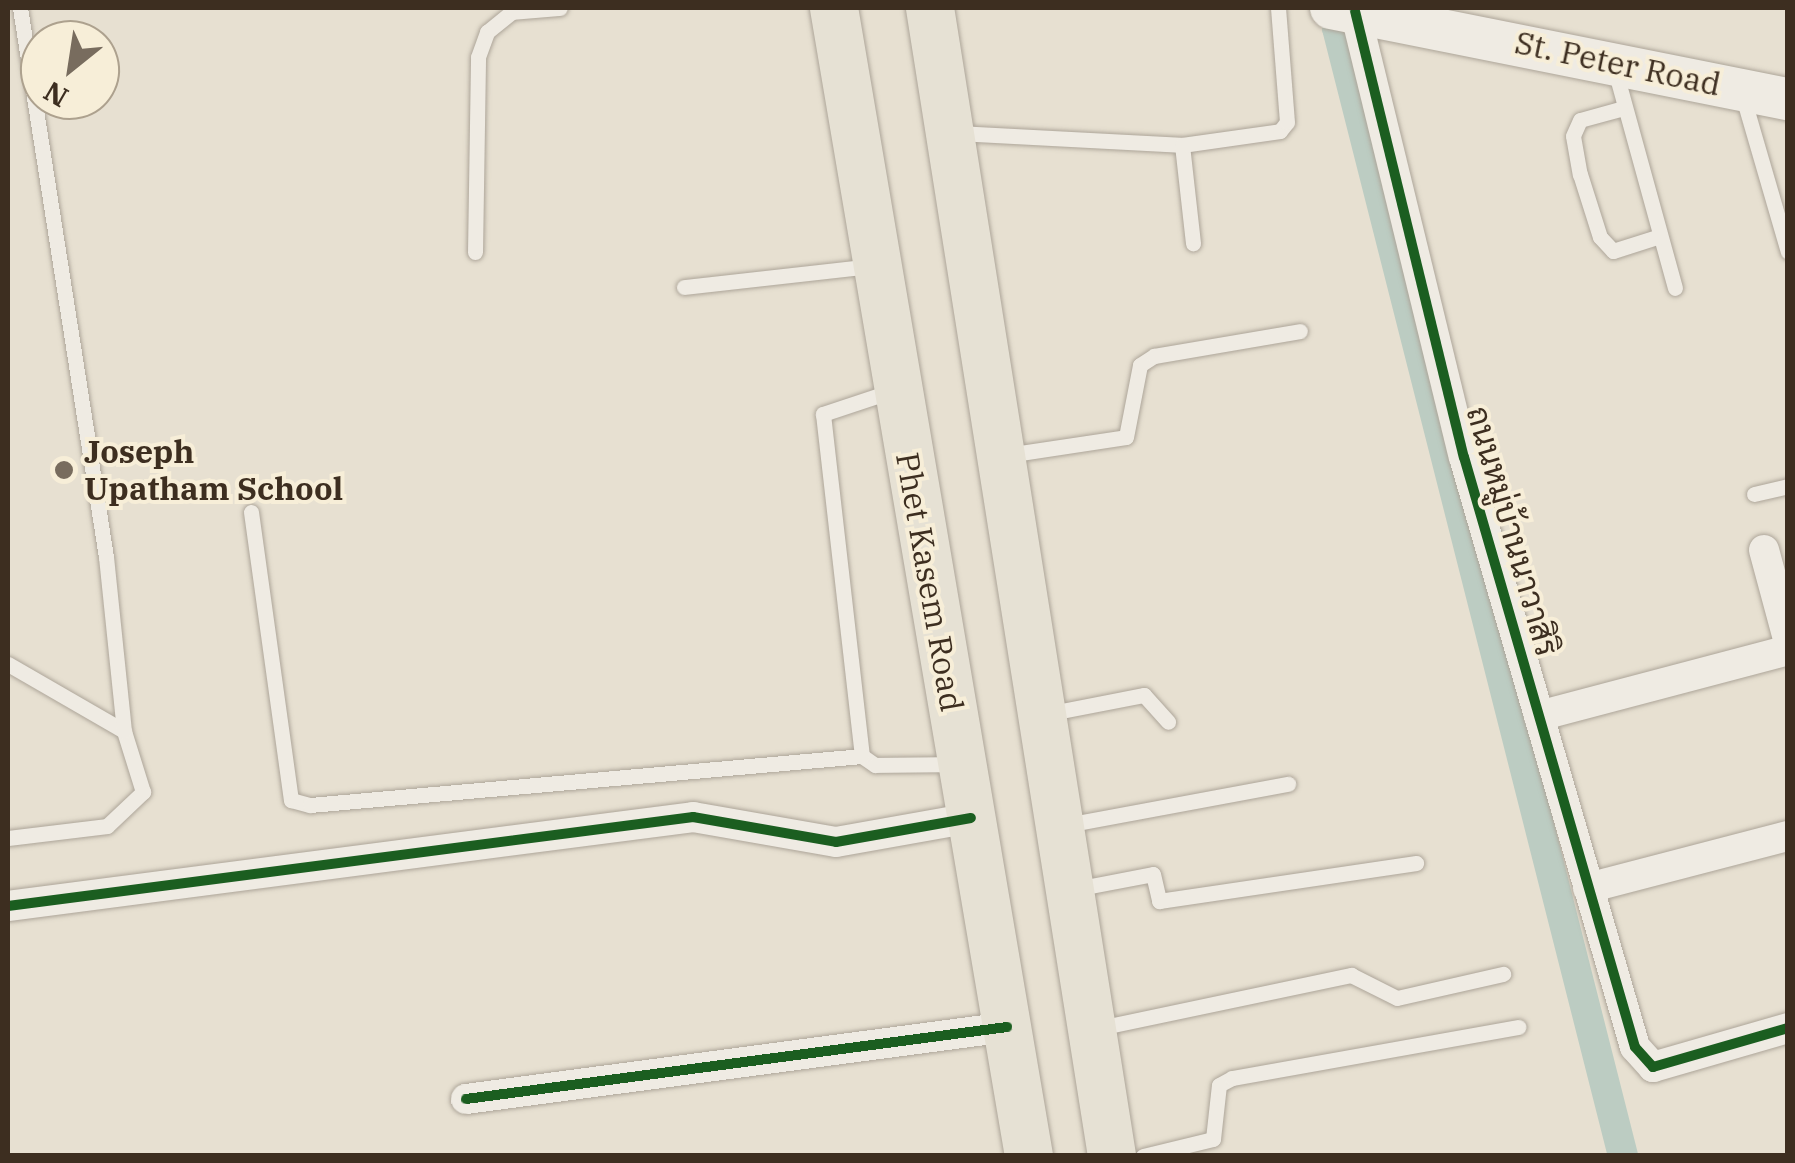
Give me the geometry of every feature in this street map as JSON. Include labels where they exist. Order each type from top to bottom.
[{"type":"main road","name":"Phet Kasem Road","points":[[834,8],[1028,1156]]},
{"type":"main road","points":[[930,8],[1112,1156]]},
{"type":"street","name":"St. Peter Road","points":[[1376,13],[1788,98]]},
{"type":"street","name":"ถนนหมู่บ้านนาวาสิริ","points":[[1376,13],[1464,457],[1588,888],[1642,1060],[1653,1067],[1788,1028]]},
{"type":"street","points":[[1764,550],[1788,639]]},
{"type":"street","points":[[1539,716],[1788,650]]},
{"type":"street","points":[[8,906],[693,817],[836,842],[971,818]]},
{"type":"street","points":[[1588,888],[1788,836]]},
{"type":"street","points":[[466,1098],[1007,1027]]},
{"type":"lane","points":[[8,838],[107,826],[133,806],[143,792],[124,731],[106,557],[20,8]]},
{"type":"lane","points":[[475,252],[478,57],[488,32],[512,12],[560,8]]},
{"type":"lane","points":[[951,133],[1182,145],[1280,131],[1287,122],[1278,8]]},
{"type":"lane","points":[[1614,62],[1620,109],[1676,288]]},
{"type":"lane","points":[[1740,88],[1788,252]]},
{"type":"lane","points":[[1620,109],[1580,120],[1573,136],[1580,174],[1600,237],[1613,251],[1660,236]]},
{"type":"lane","points":[[1182,145],[1194,243]]},
{"type":"lane","points":[[684,287],[876,266]]},
{"type":"lane","points":[[1001,456],[1126,438],[1140,365],[1154,356],[1300,330]]},
{"type":"lane","points":[[862,756],[823,414],[897,390]]},
{"type":"lane","points":[[1754,494],[1788,486]]},
{"type":"lane","points":[[251,512],[290,800],[310,805],[862,756],[875,765],[962,764]]},
{"type":"lane","points":[[8,664],[124,731]]},
{"type":"lane","points":[[1041,714],[1144,696],[1168,722]]},
{"type":"lane","points":[[1058,827],[1288,784]]},
{"type":"lane","points":[[1069,890],[1152,874],[1160,901],[1416,863]]},
{"type":"lane","points":[[1090,1030],[1352,974],[1397,998],[1504,974]]},
{"type":"lane","points":[[1142,1156],[1213,1139],[1219,1084],[1232,1078],[1518,1026]]},
{"type":"waterway","points":[[1375,19],[1337,28],[1623,1156]]},
{"type":"cycle path","points":[[1355,11],[1464,457],[1635,1047],[1653,1067],[1788,1028]]},
{"type":"cycle path","points":[[8,906],[693,817],[836,842],[971,818]]},
{"type":"cycle path","points":[[466,1099],[1007,1027]]},
{"type":"place","name":"Joseph Upatham School","points":[[64,470]]}]
